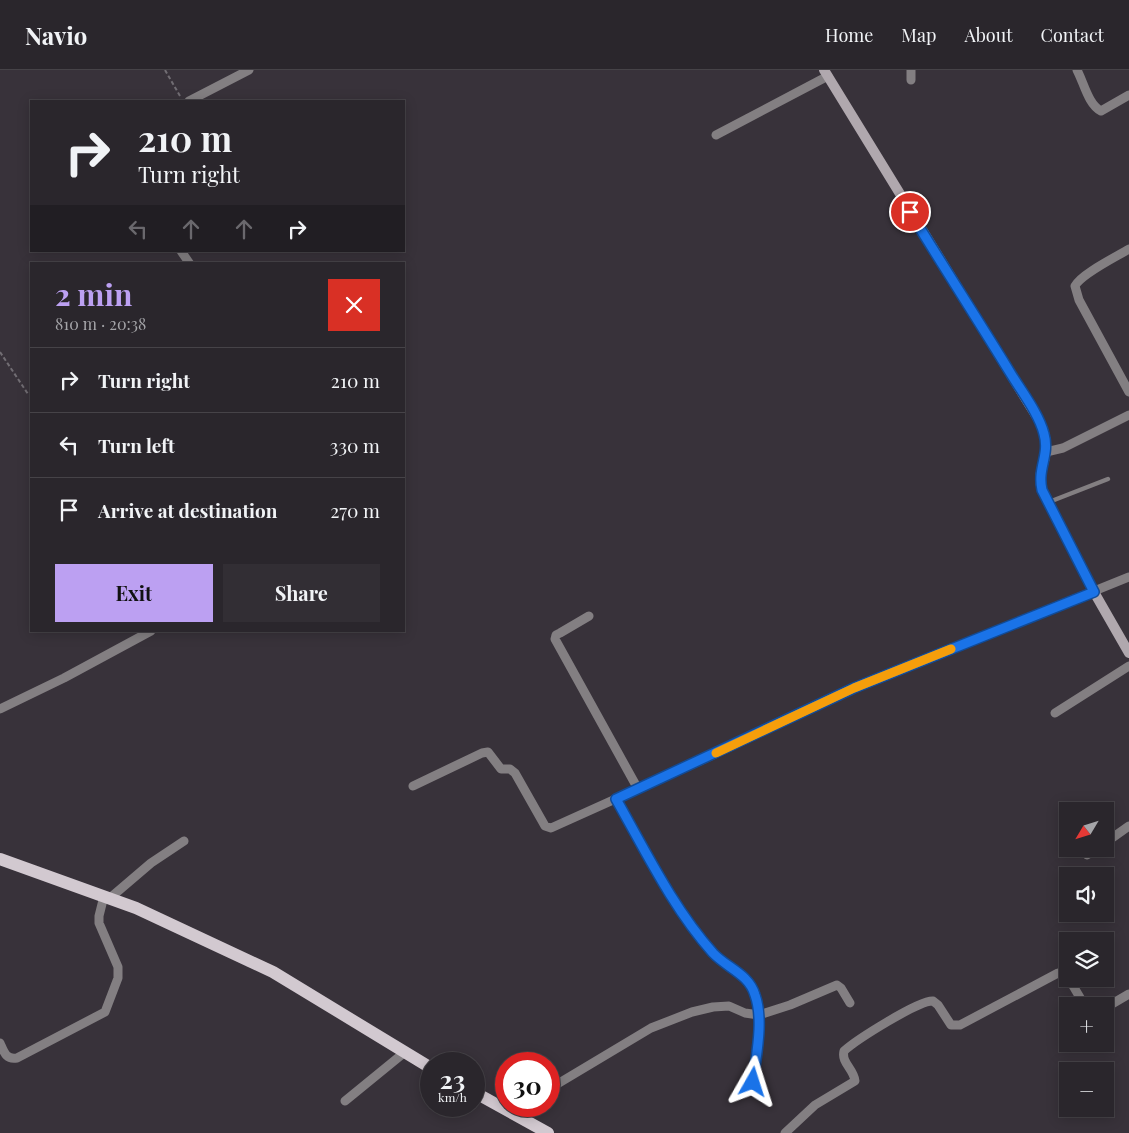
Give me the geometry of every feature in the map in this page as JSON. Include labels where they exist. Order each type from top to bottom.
[{"type":"main road","points":[[0,859],[136,908],[273,972],[420,1061]]},
{"type":"main road","points":[[529,1117],[548,1133]]},
{"type":"street","points":[[191,100],[249,70]]},
{"type":"street","points":[[911,70],[911,80]]},
{"type":"street","points":[[1077,70],[1091,102],[1101,111],[1129,95]]},
{"type":"street","points":[[716,135],[826,73],[1040,422],[1046,441],[1046,452],[1039,479],[1042,490],[1094,592],[1129,654]]},
{"type":"street","points":[[1129,249],[1086,275],[1075,286],[1079,300],[1129,392]]},
{"type":"street","points":[[1046,452],[1064,448],[1129,415]]},
{"type":"street","points":[[413,786],[486,751],[490,753],[501,770],[510,769],[515,773],[545,826],[548,828],[554,827],[854,688],[1129,577]]},
{"type":"street","points":[[589,616],[556,635],[555,639],[638,789]]},
{"type":"street","points":[[0,709],[64,678],[149,632]]},
{"type":"street","points":[[1055,713],[1129,666]]},
{"type":"street","points":[[616,799],[685,917],[717,957],[748,980],[756,995],[759,1016],[753,1082]]},
{"type":"street","points":[[1114,837],[1129,826]]},
{"type":"street","points":[[0,1043],[7,1057],[11,1059],[17,1058],[105,1012],[118,978],[118,967],[99,923],[99,916],[107,897],[145,867],[184,841]]},
{"type":"street","points":[[785,1133],[815,1106],[855,1081],[854,1074],[843,1059],[844,1051],[908,1010],[924,1002],[934,1001],[952,1024],[960,1026],[1059,973]]},
{"type":"street","points":[[560,1082],[652,1028],[692,1012],[713,1007],[729,1006],[745,1013],[759,1016],[790,1005],[837,984],[850,1003]]},
{"type":"street","points":[[1114,1003],[1129,994]]},
{"type":"street","points":[[345,1101],[405,1052]]},
{"type":"lane","points":[[1048,502],[1108,479]]},
{"type":"path","points":[[165,70],[182,100]]},
{"type":"path","points":[[0,352],[28,394],[30,393]]},
{"type":"slow traffic","points":[[716,753],[854,688],[951,649]]},
{"type":"route","points":[[753,1082],[759,1016],[756,995],[748,980],[717,957],[685,917],[616,799],[815,708],[854,688],[1094,592],[1042,490],[1039,479],[1046,452],[1046,441],[1040,422],[910,212]]}]
